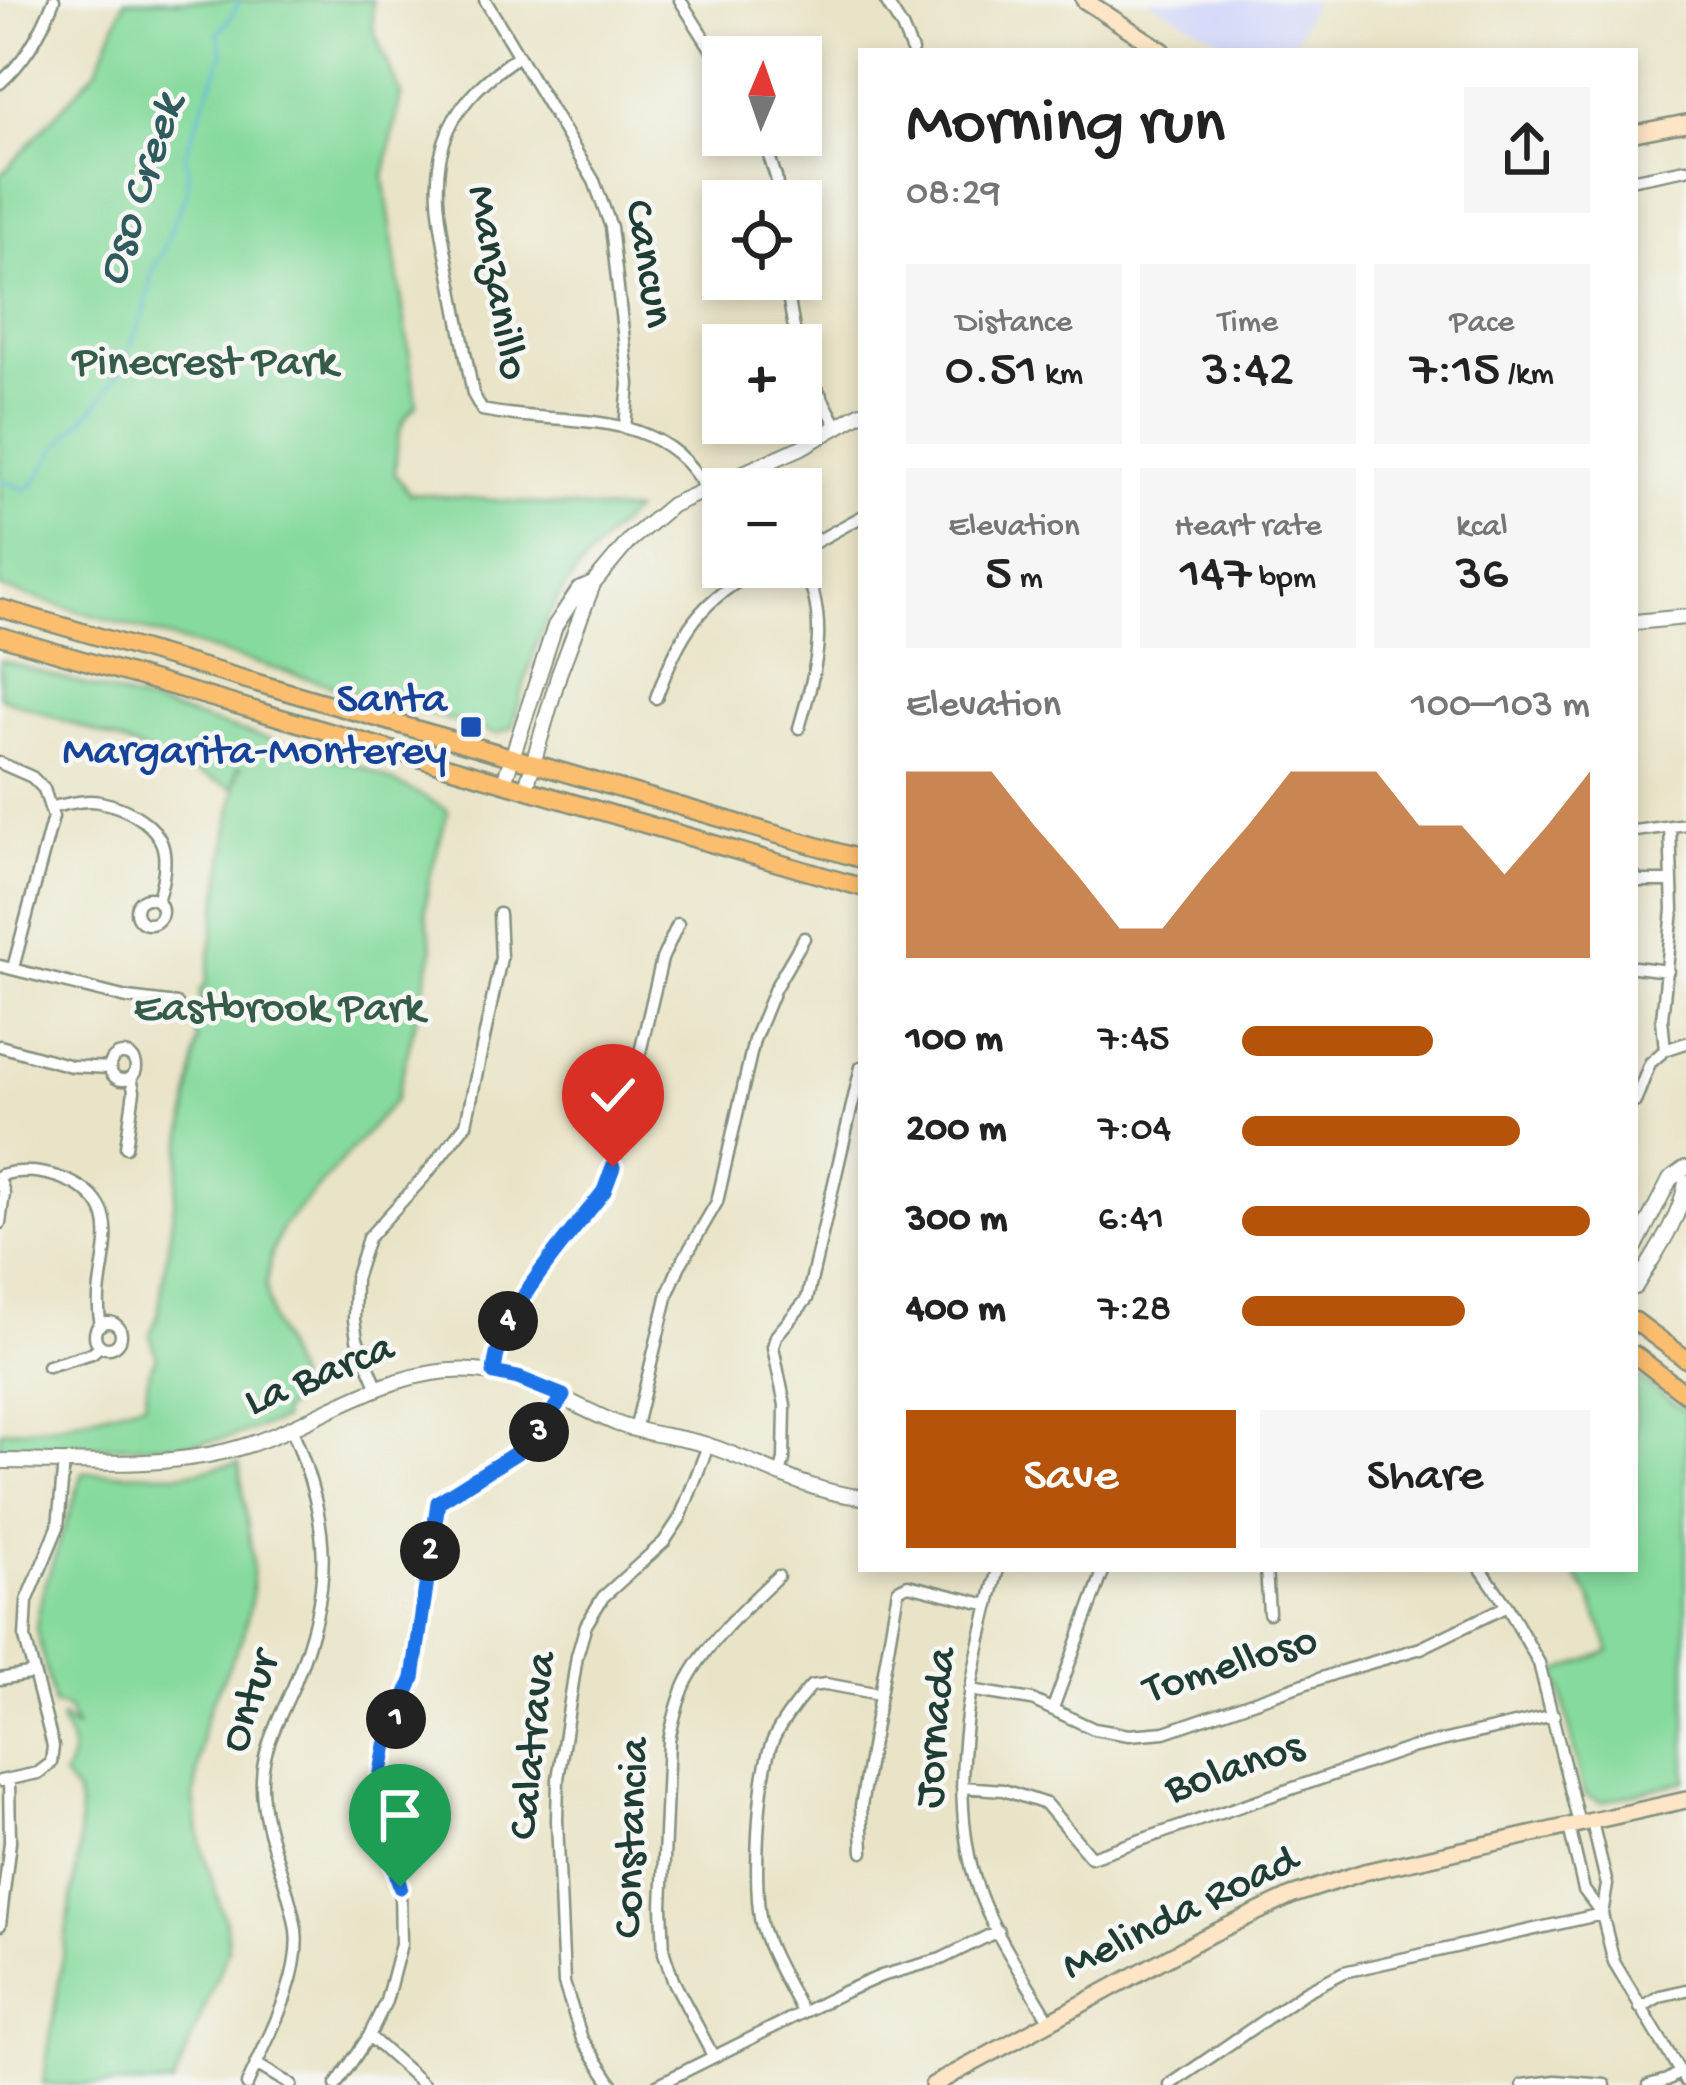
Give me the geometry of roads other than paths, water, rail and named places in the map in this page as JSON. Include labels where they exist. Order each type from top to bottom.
[{"type":"main road","points":[[1084,0],[1157,48]]},
{"type":"main road","points":[[1638,133],[1686,123]]},
{"type":"main road","points":[[0,608],[858,858]]},
{"type":"main road","points":[[0,636],[858,886]]},
{"type":"main road","points":[[1638,1323],[1686,1359]]},
{"type":"main road","points":[[1638,1356],[1686,1394]]},
{"type":"main road","name":"Melinda Road","points":[[933,2085],[1240,1918],[1310,1889],[1380,1868],[1686,1800]]},
{"type":"street","points":[[0,82],[33,44],[54,0]]},
{"type":"street","name":"Cancun","points":[[485,0],[595,181],[608,212],[629,384],[625,427]]},
{"type":"street","points":[[680,0],[703,36]]},
{"type":"street","points":[[885,0],[911,48]]},
{"type":"street","name":"Manzanillo","points":[[518,56],[490,76],[461,108],[438,166],[437,200],[473,394],[482,410],[625,427]]},
{"type":"street","points":[[1638,178],[1686,169]]},
{"type":"street","points":[[822,398],[838,428]]},
{"type":"street","points":[[752,468],[858,415]]},
{"type":"street","points":[[625,427],[674,449],[702,483]]},
{"type":"street","points":[[526,788],[593,584],[630,540],[672,505],[702,490]]},
{"type":"street","points":[[822,538],[858,519]]},
{"type":"street","points":[[504,782],[555,626],[579,590],[593,584]]},
{"type":"street","points":[[656,698],[692,621],[731,588]]},
{"type":"street","points":[[799,728],[819,644],[813,588]]},
{"type":"street","points":[[1638,622],[1686,617]]},
{"type":"street","points":[[555,626],[575,635]]},
{"type":"street","points":[[0,763],[32,777],[44,789],[53,826],[7,967],[127,998],[177,1004]]},
{"type":"street","points":[[52,807],[100,802],[152,826],[164,848],[157,901]]},
{"type":"street","points":[[1638,831],[1686,824]]},
{"type":"street","points":[[1638,1094],[1650,1064],[1679,1049],[1662,1019],[1673,910],[1670,826]]},
{"type":"street","points":[[1638,880],[1672,881]]},
{"type":"street","points":[[378,1388],[357,1339],[355,1279],[368,1238],[466,1124],[501,958],[499,914]]},
{"type":"street","points":[[494,1373],[495,1353],[506,1324],[604,1191],[662,959],[678,924]]},
{"type":"street","points":[[634,1430],[668,1293],[716,1202],[754,1040],[775,988],[804,938]]},
{"type":"street","points":[[1638,967],[1668,971]]},
{"type":"street","points":[[0,1046],[71,1066],[110,1067]]},
{"type":"street","points":[[126,1147],[134,1091],[131,1077],[136,1066],[127,1054],[115,1057],[110,1067],[113,1075],[131,1077]]},
{"type":"street","points":[[780,1474],[785,1405],[773,1347],[776,1336],[807,1299],[858,1080]]},
{"type":"street","points":[[1638,1281],[1684,1196],[1686,1166]]},
{"type":"street","points":[[1638,1242],[1670,1179],[1686,1166]]},
{"type":"street","points":[[0,1223],[4,1193],[0,1177],[20,1170],[69,1181],[104,1210],[101,1325],[95,1335],[100,1346]]},
{"type":"street","points":[[1650,1220],[1669,1229]]},
{"type":"street","points":[[100,1346],[112,1348],[121,1336],[112,1323],[101,1325]]},
{"type":"street","points":[[48,1366],[92,1353],[100,1346]]},
{"type":"street","name":"La Barca","points":[[0,1461],[169,1460],[229,1451],[292,1429],[403,1378],[459,1370],[518,1378],[634,1430],[708,1445],[837,1494],[858,1496]]},
{"type":"street","points":[[336,2085],[370,2036],[386,2001],[401,1944],[400,1887],[379,1809],[380,1778],[386,1745],[413,1678],[438,1502],[524,1448],[563,1396]]},
{"type":"street","name":"Ontur","points":[[247,2085],[286,1994],[296,1933],[264,1810],[266,1751],[310,1644],[322,1579],[323,1537],[312,1483],[292,1429]]},
{"type":"street","name":"Calatrava","points":[[613,2085],[582,2039],[564,1983],[558,1779],[586,1624],[603,1597],[664,1542],[680,1518],[708,1445]]},
{"type":"street","points":[[0,1925],[10,1842],[4,1780],[38,1773],[51,1763],[53,1746],[25,1638],[27,1600],[58,1527],[64,1461]]},
{"type":"street","name":"Jornada","points":[[997,1572],[970,1690],[962,1787],[965,1836],[976,1885],[1049,2020]]},
{"type":"street","points":[[1053,1708],[1103,1572]]},
{"type":"street","points":[[1266,1572],[1269,1613]]},
{"type":"street","points":[[1483,1572],[1539,1663],[1580,1824],[1584,1890],[1602,1914],[1614,1962],[1683,2077],[1648,2085]]},
{"type":"street","name":"Constancia","points":[[712,2056],[664,1953],[669,1740],[687,1681],[746,1606],[778,1576]]},
{"type":"street","points":[[863,1852],[862,1806],[898,1590],[908,1585],[988,1605]]},
{"type":"street","name":"Tomelloso","points":[[970,1690],[1011,1695],[1053,1708],[1094,1729],[1129,1735],[1165,1732],[1421,1648],[1507,1606]]},
{"type":"street","points":[[0,1679],[34,1673]]},
{"type":"street","points":[[802,2012],[763,1933],[757,1909],[766,1766],[773,1741],[811,1686],[826,1684],[880,1694]]},
{"type":"street","name":"Bolanos","points":[[962,1787],[1003,1790],[1046,1804],[1091,1857],[1411,1748],[1554,1715]]},
{"type":"street","points":[[1580,1824],[1605,1876],[1602,1914]]},
{"type":"street","points":[[1582,1881],[1605,1876]]},
{"type":"street","points":[[1170,2085],[1305,1991],[1344,1972],[1602,1914]]},
{"type":"street","points":[[657,2085],[880,1976],[941,1959],[998,1931]]},
{"type":"street","points":[[1640,2008],[1660,1996],[1686,1990]]},
{"type":"street","points":[[370,2036],[424,2085]]},
{"type":"street","points":[[256,2064],[291,2085]]},
{"type":"street","points":[[1523,2085],[1556,2081],[1605,2085]]},
{"type":"waterway","name":"Oso Creek","points":[[0,480],[27,489],[35,483],[55,450],[122,369],[145,309],[153,268],[186,195],[185,154],[223,53],[218,35],[238,0]]},
{"type":"place","name":"Santa Margarita-Monterey","points":[[471,727]]},
{"type":"park label","name":"Pinecrest Park","points":[[205,364]]},
{"type":"park label","name":"Eastbrook Park","points":[[279,1010]]}]
